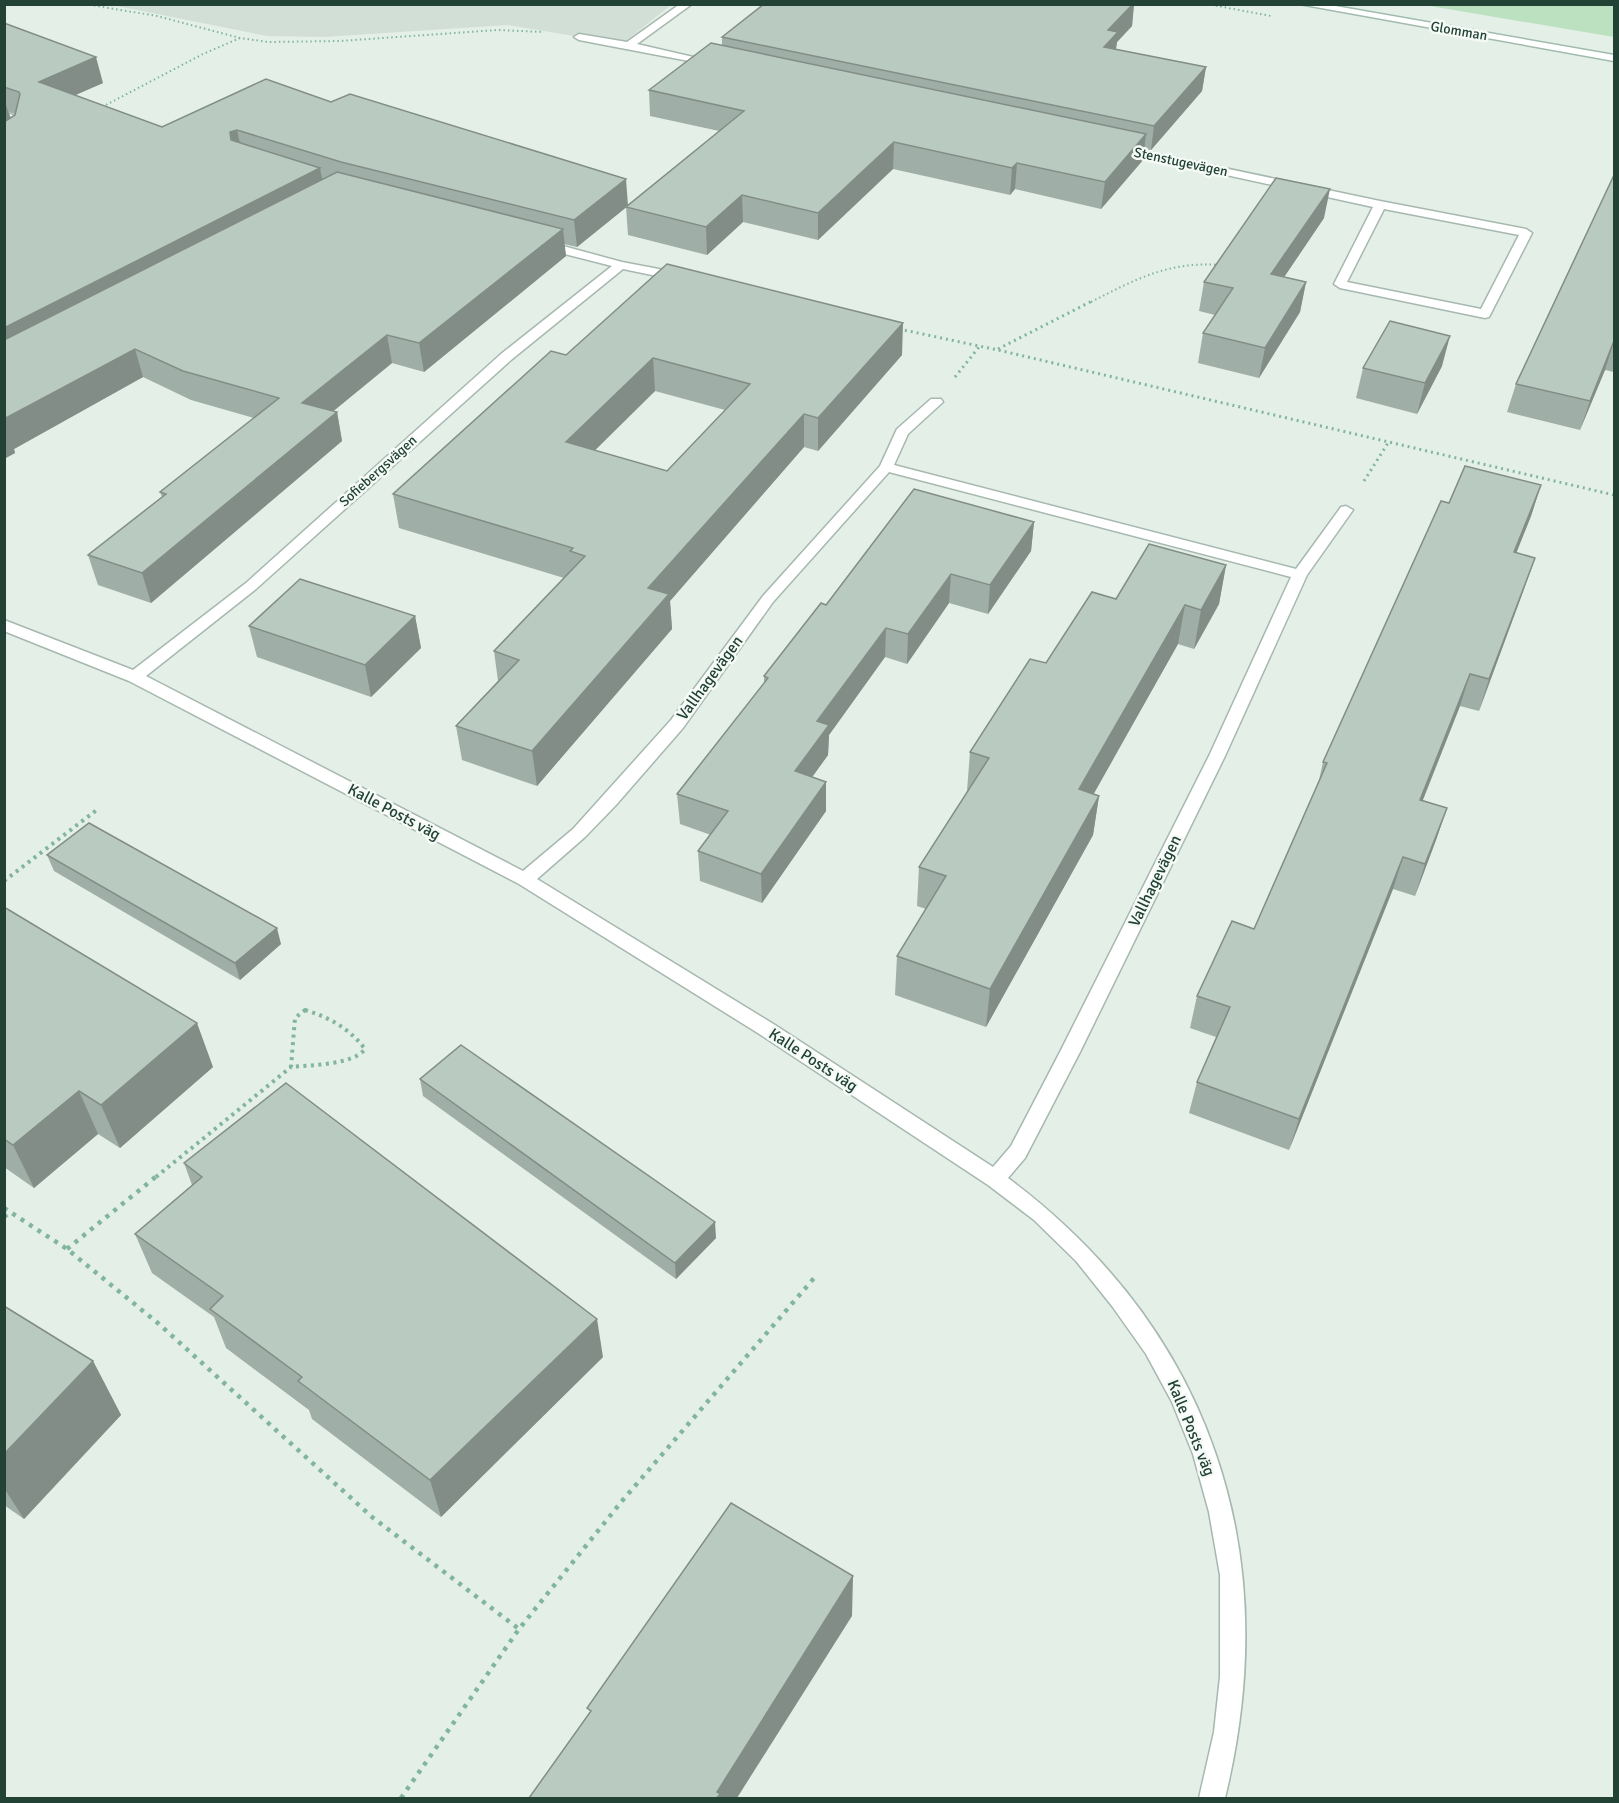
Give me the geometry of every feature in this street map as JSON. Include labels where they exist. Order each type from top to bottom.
[{"type":"street","points":[[629,45],[687,4]]},
{"type":"street","name":"Glomman","points":[[1304,4],[1614,58]]},
{"type":"street","points":[[579,37],[629,45],[718,65]]},
{"type":"street","points":[[4,115],[21,120],[16,139],[4,149]]},
{"type":"street","name":"Stenstugevägen","points":[[1112,147],[1380,205],[1526,233],[1485,314],[1340,284],[1380,205]]},
{"type":"street","points":[[532,242],[621,265],[681,277]]},
{"type":"street","name":"Sofiebergsvägen","points":[[135,677],[251,586],[506,357],[621,265]]},
{"type":"street","name":"Vallhagevägen","points":[[525,880],[579,833],[677,724],[768,599],[886,467],[902,432],[936,402]]},
{"type":"street","points":[[886,467],[1300,575]]},
{"type":"street","name":"Vallhagevägen","points":[[995,1179],[1018,1152],[1070,1052],[1217,756],[1300,575],[1346,510]]},
{"type":"street","name":"Kalle Posts väg","points":[[4,625],[135,677],[525,880],[768,1030],[995,1179],[1041,1214],[1083,1255],[1120,1299],[1154,1347],[1177,1387],[1205,1454],[1221,1512],[1232,1575],[1233,1677],[1227,1732],[1212,1798]]},
{"type":"path","points":[[85,4],[157,16],[240,38],[268,42],[340,41],[497,30],[536,31],[579,37]]},
{"type":"path","points":[[110,113],[99,109],[203,54],[240,38]]},
{"type":"path","points":[[998,350],[1145,274],[1197,263],[1229,267]]},
{"type":"path","points":[[898,329],[998,350],[1614,495]]},
{"type":"path","points":[[1346,510],[1388,443]]},
{"type":"path","points":[[4,881],[98,809]]},
{"type":"path","points":[[67,1249],[291,1067],[348,1060],[360,1056],[365,1049],[341,1027],[316,1012],[305,1010],[295,1018],[291,1067]]},
{"type":"path","points":[[4,1208],[67,1249],[159,1324],[372,1517],[519,1629]]},
{"type":"path","points":[[4,1217],[10,1212]]},
{"type":"path","points":[[400,1798],[519,1629],[622,1501],[814,1277]]},
{"type":"shaded area","points":[[112,5],[671,5],[622,44],[508,25],[324,37],[267,36]]},
{"type":"green space","points":[[1424,5],[1614,5],[1614,37]]},
{"type":"building","points":[[764,4],[1133,4],[1108,30],[1118,32],[1104,47],[1206,67],[1154,126],[722,37]]},
{"type":"building","points":[[4,23],[96,57],[39,82],[162,127],[266,79],[331,102],[350,94],[626,179],[574,220],[341,162],[237,130],[230,132],[231,140],[320,168],[4,328],[4,122],[15,115],[20,94],[4,87]]},
{"type":"building","points":[[711,43],[1146,134],[1105,182],[1017,163],[1012,168],[894,142],[818,213],[742,195],[706,227],[626,207],[744,111],[649,90]]},
{"type":"building","points":[[337,172],[563,229],[419,343],[387,335],[302,403],[337,412],[142,573],[88,555],[166,494],[160,492],[279,398],[183,371],[135,349],[4,419],[4,340]]},
{"type":"building","points":[[1614,175],[1614,341],[1590,401],[1516,384]]},
{"type":"building","points":[[1276,178],[1330,189],[1271,274],[1306,282],[1265,348],[1203,333],[1233,288],[1204,282]]},
{"type":"building","points":[[667,264],[903,323],[818,418],[804,414],[648,588],[669,594],[532,751],[456,726],[519,660],[494,651],[585,556],[570,551],[573,548],[393,494],[551,351],[566,355]],"holes":[[[653,358],[750,384],[667,471],[566,442]]]},
{"type":"building","points":[[1390,321],[1450,336],[1425,383],[1363,368]]},
{"type":"building","points":[[1465,466],[1541,485],[1514,552],[1535,558],[1489,679],[1470,674],[1420,800],[1447,808],[1425,864],[1403,857],[1299,1119],[1197,1082],[1230,1007],[1197,996],[1232,921],[1254,929],[1327,763],[1323,762],[1441,501],[1449,503]]},
{"type":"building","points":[[914,489],[1034,522],[990,585],[951,574],[908,634],[886,628],[817,721],[829,725],[795,771],[826,782],[761,874],[698,851],[728,811],[677,794],[768,678],[764,676],[821,603],[826,605]]},
{"type":"building","points":[[1149,544],[1226,565],[1201,610],[1185,605],[1079,789],[1099,796],[990,989],[897,956],[946,876],[919,867],[989,758],[970,752],[1030,659],[1046,663],[1092,592],[1116,599]]},
{"type":"building","points":[[300,579],[415,616],[365,665],[249,626]]},
{"type":"building","points":[[89,823],[277,928],[235,963],[47,855]]},
{"type":"building","points":[[4,907],[197,1023],[101,1105],[79,1091],[13,1145],[4,1139]]},
{"type":"building","points":[[461,1045],[715,1222],[675,1263],[420,1079]]},
{"type":"building","points":[[286,1083],[597,1319],[430,1480],[298,1381],[302,1377],[210,1309],[223,1296],[135,1234],[202,1177],[184,1163]]},
{"type":"building","points":[[4,1306],[93,1361],[4,1454]]},
{"type":"building","points":[[731,1503],[853,1576],[717,1792],[720,1794],[717,1798],[529,1798],[591,1711],[587,1708]]}]
